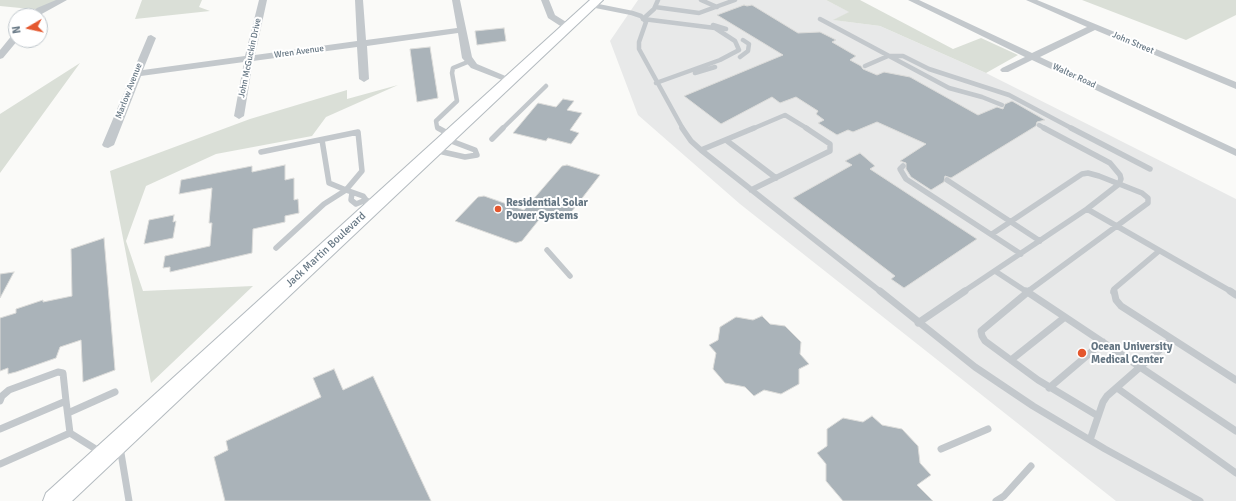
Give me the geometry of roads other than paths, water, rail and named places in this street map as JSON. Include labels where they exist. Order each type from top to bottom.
[{"type":"street","points":[[45,8],[63,0]]},
{"type":"street","name":"John McGuckin Drive","points":[[239,116],[249,59],[263,0]]},
{"type":"street","points":[[359,0],[364,79]]},
{"type":"street","points":[[456,0],[467,58],[474,66],[510,80]]},
{"type":"street","points":[[545,0],[551,16],[568,27]]},
{"type":"street","name":"Walter Road","points":[[912,0],[1236,153]]},
{"type":"street","name":"John Street","points":[[1030,0],[1236,86]]},
{"type":"street","name":"Jack Martin Boulevard","points":[[55,501],[371,203],[444,142],[594,2]]},
{"type":"street","points":[[1005,70],[1094,27]]},
{"type":"street","name":"Wren Avenue","points":[[136,74],[461,30]]},
{"type":"street","name":"Marlow Avenue","points":[[108,144],[151,38]]},
{"type":"street","points":[[0,56],[8,46]]},
{"type":"lane","points":[[643,19],[655,6],[658,0]]},
{"type":"lane","points":[[701,0],[717,7]]},
{"type":"lane","points":[[655,6],[699,13],[735,0]]},
{"type":"lane","points":[[594,2],[632,13],[643,19],[715,28],[735,41],[739,50],[720,60],[656,83]]},
{"type":"lane","points":[[643,19],[646,22],[639,42],[639,49],[656,83],[684,131],[691,141],[701,150],[975,368],[1033,406],[1090,440],[1200,501]]},
{"type":"lane","points":[[820,19],[949,88],[989,99],[1002,105]]},
{"type":"lane","points":[[701,26],[714,25],[726,29]]},
{"type":"lane","points":[[740,57],[748,51],[749,44],[743,40]]},
{"type":"lane","points":[[865,66],[888,56],[903,56],[929,69],[1009,95],[1150,168]]},
{"type":"lane","points":[[444,142],[475,150],[477,155],[465,157],[444,142],[437,127],[436,121],[457,101],[452,73],[453,68],[470,61]]},
{"type":"lane","points":[[679,75],[690,74],[715,66]]},
{"type":"lane","points":[[492,139],[546,86]]},
{"type":"lane","points":[[701,150],[785,115],[789,116],[830,144],[830,151],[751,190]]},
{"type":"lane","points":[[918,323],[1040,241],[1116,188],[1119,184],[1121,179],[1120,175],[1110,163],[1039,125]]},
{"type":"lane","points":[[261,152],[358,132],[362,171],[349,192],[324,204],[276,248]]},
{"type":"lane","points":[[322,140],[329,183],[349,192],[363,196],[371,203]]},
{"type":"lane","points":[[726,140],[776,178]]},
{"type":"lane","points":[[903,166],[900,169],[906,180],[930,193],[1021,254]]},
{"type":"lane","points":[[992,234],[1082,174],[1088,173],[1119,184],[1142,193],[1148,198],[1148,203],[1028,292],[981,331],[985,341],[1049,388],[1098,416]]},
{"type":"lane","points":[[947,180],[1040,241]]},
{"type":"lane","points":[[349,192],[351,200],[356,204],[371,203]]},
{"type":"lane","points":[[1086,209],[1236,295]]},
{"type":"lane","points":[[547,250],[570,276]]},
{"type":"lane","points":[[1159,251],[1114,289],[1113,294],[1121,306],[1236,380]]},
{"type":"lane","points":[[995,271],[1236,431]]},
{"type":"lane","points":[[1011,360],[1065,317]]},
{"type":"lane","points":[[1090,440],[1103,402],[1172,339]]},
{"type":"lane","points":[[1049,388],[1103,342]]},
{"type":"lane","points":[[0,400],[9,390],[58,372],[63,373],[70,433]]},
{"type":"lane","points":[[1117,388],[1236,473]]},
{"type":"lane","points":[[68,413],[115,392]]},
{"type":"lane","points":[[0,429],[66,401]]},
{"type":"lane","points":[[941,448],[988,429]]},
{"type":"lane","points":[[70,433],[105,455]]},
{"type":"lane","points":[[0,464],[70,433]]},
{"type":"lane","points":[[119,442],[129,501]]},
{"type":"lane","points":[[996,501],[1004,496],[1031,466]]},
{"type":"place","name":"Residential Solar Power Systems","points":[[498,209]]},
{"type":"place","name":"Ocean University Medical Center","points":[[1082,353]]}]
